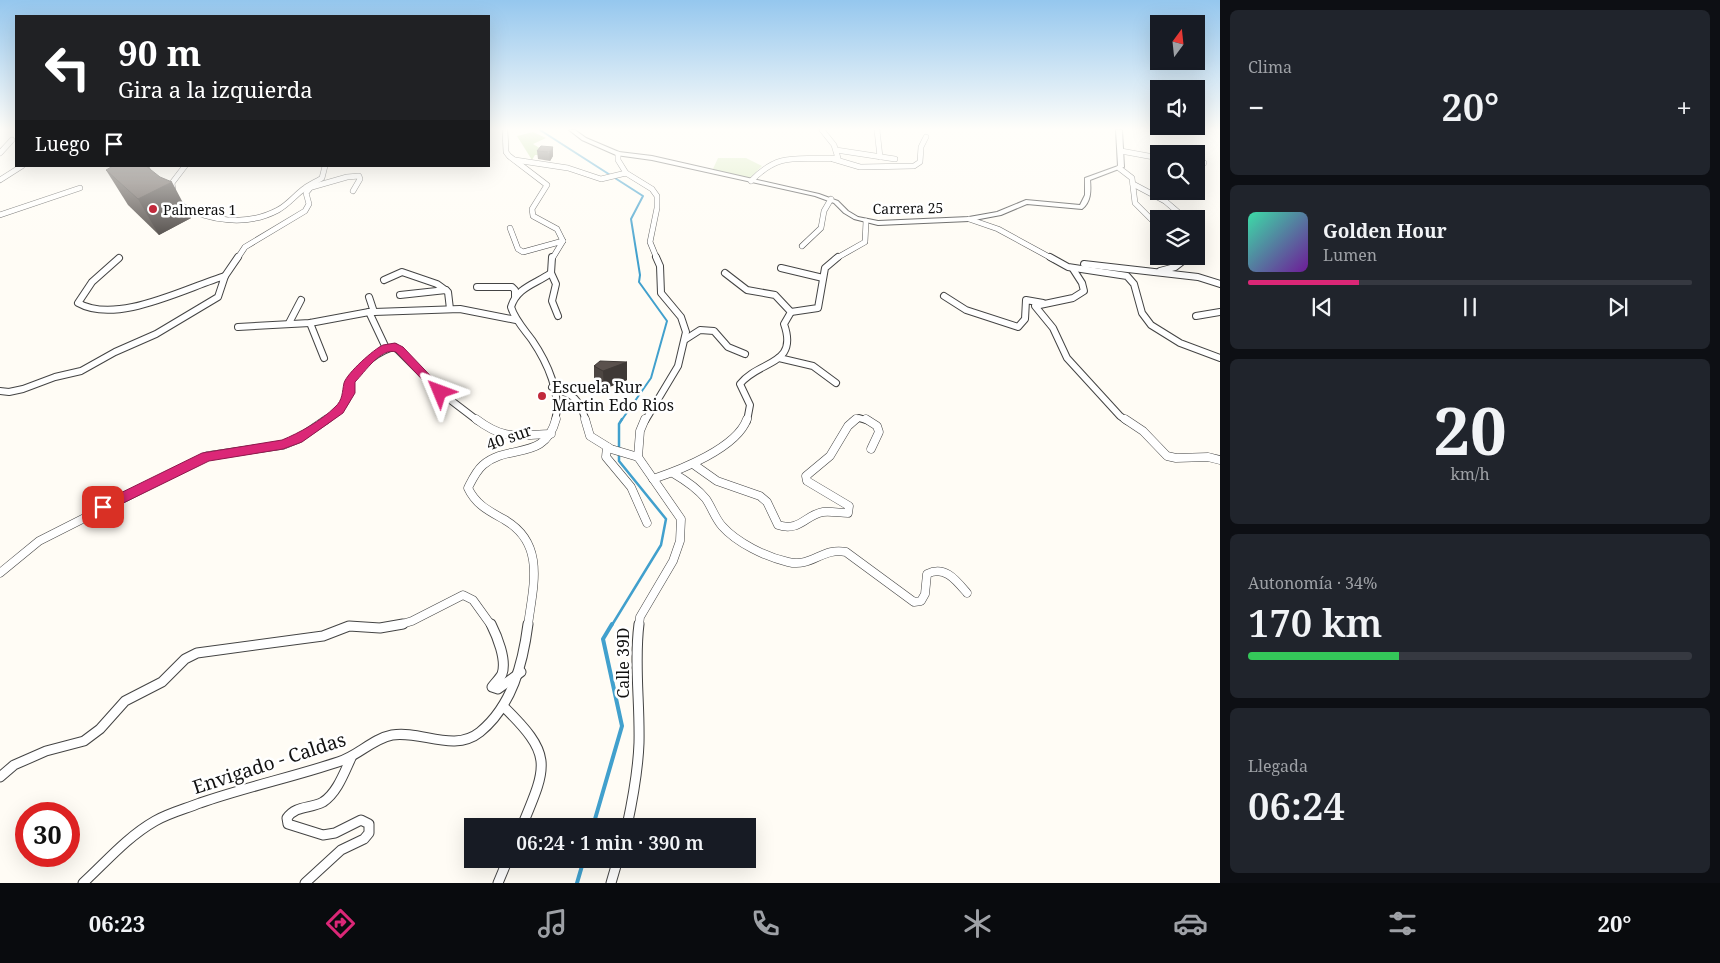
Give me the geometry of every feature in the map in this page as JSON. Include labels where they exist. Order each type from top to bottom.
[{"type":"street","points":[[0,180],[14,171]]},
{"type":"street","points":[[182,171],[172,184],[180,204],[198,214],[222,220],[238,221],[269,214],[290,203],[324,176],[324,171]]},
{"type":"street","points":[[527,171],[547,186],[531,212],[539,220],[557,229],[562,240]]},
{"type":"street","points":[[552,387],[571,394],[581,404],[590,436],[609,448],[626,455],[638,457],[640,431],[648,413],[672,379],[686,339],[685,324],[661,293],[660,266],[650,242],[657,208],[657,196],[652,189],[622,174],[608,179],[594,178],[576,171]]},
{"type":"street","name":"Carrera 25","points":[[709,171],[831,199],[850,215],[866,221],[887,223],[970,219],[1008,211],[1026,202],[1082,207],[1088,196],[1087,179],[1110,171]]},
{"type":"street","points":[[751,181],[760,171]]},
{"type":"street","points":[[1124,171],[1129,175],[1133,184],[1134,203],[1150,218]]},
{"type":"street","points":[[309,187],[323,187],[348,176],[359,176],[360,179],[353,191]]},
{"type":"street","points":[[1133,184],[1165,201],[1176,210]]},
{"type":"street","points":[[0,391],[9,392],[23,389],[55,377],[82,371],[115,352],[156,334],[218,296],[226,276],[245,247],[305,211],[310,204],[306,193],[309,187]]},
{"type":"street","points":[[0,216],[80,188]]},
{"type":"street","points":[[802,246],[821,228],[824,211],[831,199]]},
{"type":"street","points":[[970,219],[998,229],[1073,269],[1120,274],[1131,278],[1134,280],[1145,319],[1170,338],[1220,358]]},
{"type":"street","points":[[791,312],[818,308],[823,278],[828,264],[865,242],[866,221]]},
{"type":"street","points":[[510,228],[518,249],[523,252],[562,240]]},
{"type":"street","points":[[558,316],[552,301],[555,280],[551,273],[552,258],[562,240]]},
{"type":"street","points":[[119,258],[92,282],[78,303],[81,306],[102,310],[139,305],[226,276]]},
{"type":"street","points":[[1084,264],[1182,275],[1207,279],[1220,284]]},
{"type":"street","points":[[1155,272],[1178,265]]},
{"type":"street","points":[[1175,267],[1182,275]]},
{"type":"street","points":[[781,268],[823,278]]},
{"type":"street","points":[[1073,269],[1082,282],[1084,291],[1082,294],[1071,299],[1035,306],[1053,328],[1067,358],[1120,416],[1143,431],[1167,456],[1176,458],[1208,457],[1220,460]]},
{"type":"street","points":[[384,280],[399,272],[405,272],[436,284],[446,290],[450,297],[450,309]]},
{"type":"street","points":[[515,296],[551,273]]},
{"type":"street","points":[[726,273],[747,290],[775,295],[791,312]]},
{"type":"street","points":[[477,287],[512,287],[516,290],[511,307],[516,320]]},
{"type":"street","points":[[400,295],[446,290]]},
{"type":"street","points":[[944,296],[966,310],[1018,327],[1022,325],[1027,312],[1026,300],[1044,303]]},
{"type":"street","points":[[370,297],[371,312],[386,348]]},
{"type":"street","points":[[289,323],[301,300]]},
{"type":"street","points":[[238,327],[310,323],[371,312],[450,309],[516,320]]},
{"type":"street","points":[[653,479],[693,464],[733,437],[747,422],[750,407],[740,387],[741,381],[752,372],[770,366],[779,358],[788,344],[784,324],[791,312]]},
{"type":"street","points":[[1196,316],[1220,312]]},
{"type":"street","name":"40 sur","points":[[502,706],[521,672],[534,572],[532,551],[528,541],[519,530],[479,505],[471,498],[468,488],[485,463],[536,446],[551,434],[557,412],[552,387],[534,344],[516,320]]},
{"type":"street","points":[[310,323],[324,358]]},
{"type":"street","points":[[686,339],[700,330],[714,331],[728,347],[745,354]]},
{"type":"street","points":[[0,573],[39,541],[206,456],[283,444],[298,439],[340,410],[350,393],[349,384],[351,380],[377,353],[386,348],[395,347],[399,349],[440,392],[498,434],[551,434]]},
{"type":"street","points":[[779,358],[813,366],[836,383]]},
{"type":"street","points":[[693,464],[717,481],[760,496],[767,502],[778,525],[787,528],[794,527],[822,512],[848,513],[849,506],[819,490],[807,481],[806,476],[831,455],[851,422],[857,418],[863,418],[877,426],[879,432],[871,449]]},
{"type":"street","points":[[609,448],[606,457],[626,478],[637,496],[647,523]]},
{"type":"street","name":"Calle 39D","points":[[629,818],[637,779],[639,741],[637,642],[640,617],[673,561],[680,541],[681,519],[638,457]]},
{"type":"street","points":[[673,473],[706,500],[712,514],[724,528],[747,544],[788,563],[803,564],[814,561],[827,550],[835,549],[846,552],[914,602],[921,601],[925,594],[927,574],[932,570],[941,570],[951,575],[967,593]]},
{"type":"street","points":[[0,777],[14,765],[46,751],[84,740],[100,729],[125,701],[162,682],[185,659],[197,653],[323,636],[350,626],[380,628],[400,624],[412,621],[463,595],[470,597],[492,624],[500,642],[502,674],[492,687],[498,689],[521,672]]},
{"type":"street","points":[[502,706],[520,722],[540,753],[541,770],[525,818]]},
{"type":"street","name":"Envigado - Caldas","points":[[83,883],[141,832],[164,816],[255,785],[351,758],[381,738],[398,734],[456,741],[470,739],[480,732],[502,706]]},
{"type":"street","points":[[305,883],[342,850],[364,839],[369,833],[369,824],[361,820],[353,822],[335,833],[319,835],[288,824],[287,818],[293,810],[324,802],[331,794],[351,758]]},
{"type":"street","points":[[498,883],[504,868]]},
{"type":"street","points":[[611,883],[615,868]]},
{"type":"green space","points":[[713,171],[757,171],[749,179]]},
{"type":"building","points":[[107,171],[153,171],[172,182],[138,199]]},
{"type":"building","points":[[600,361],[627,362],[603,371],[594,366]]},
{"type":"waterway","points":[[604,171],[643,196],[631,219],[640,275],[639,282],[667,321],[651,378],[621,421]]},
{"type":"waterway","points":[[612,625],[661,545],[666,519],[619,461],[619,424],[622,419]]},
{"type":"waterway","points":[[595,818],[622,726],[603,639],[612,624]]},
{"type":"waterway","points":[[577,883],[581,868]]},
{"type":"place","name":"Palmeras 1","points":[[153,209]]},
{"type":"place","name":"Escuela Rur Martin Edo Rios","points":[[542,396]]},
{"type":"route","points":[[103,507],[206,456],[283,444],[298,439],[340,410],[350,393],[349,384],[351,380],[367,362],[386,348],[395,347],[399,349],[440,392]]}]
